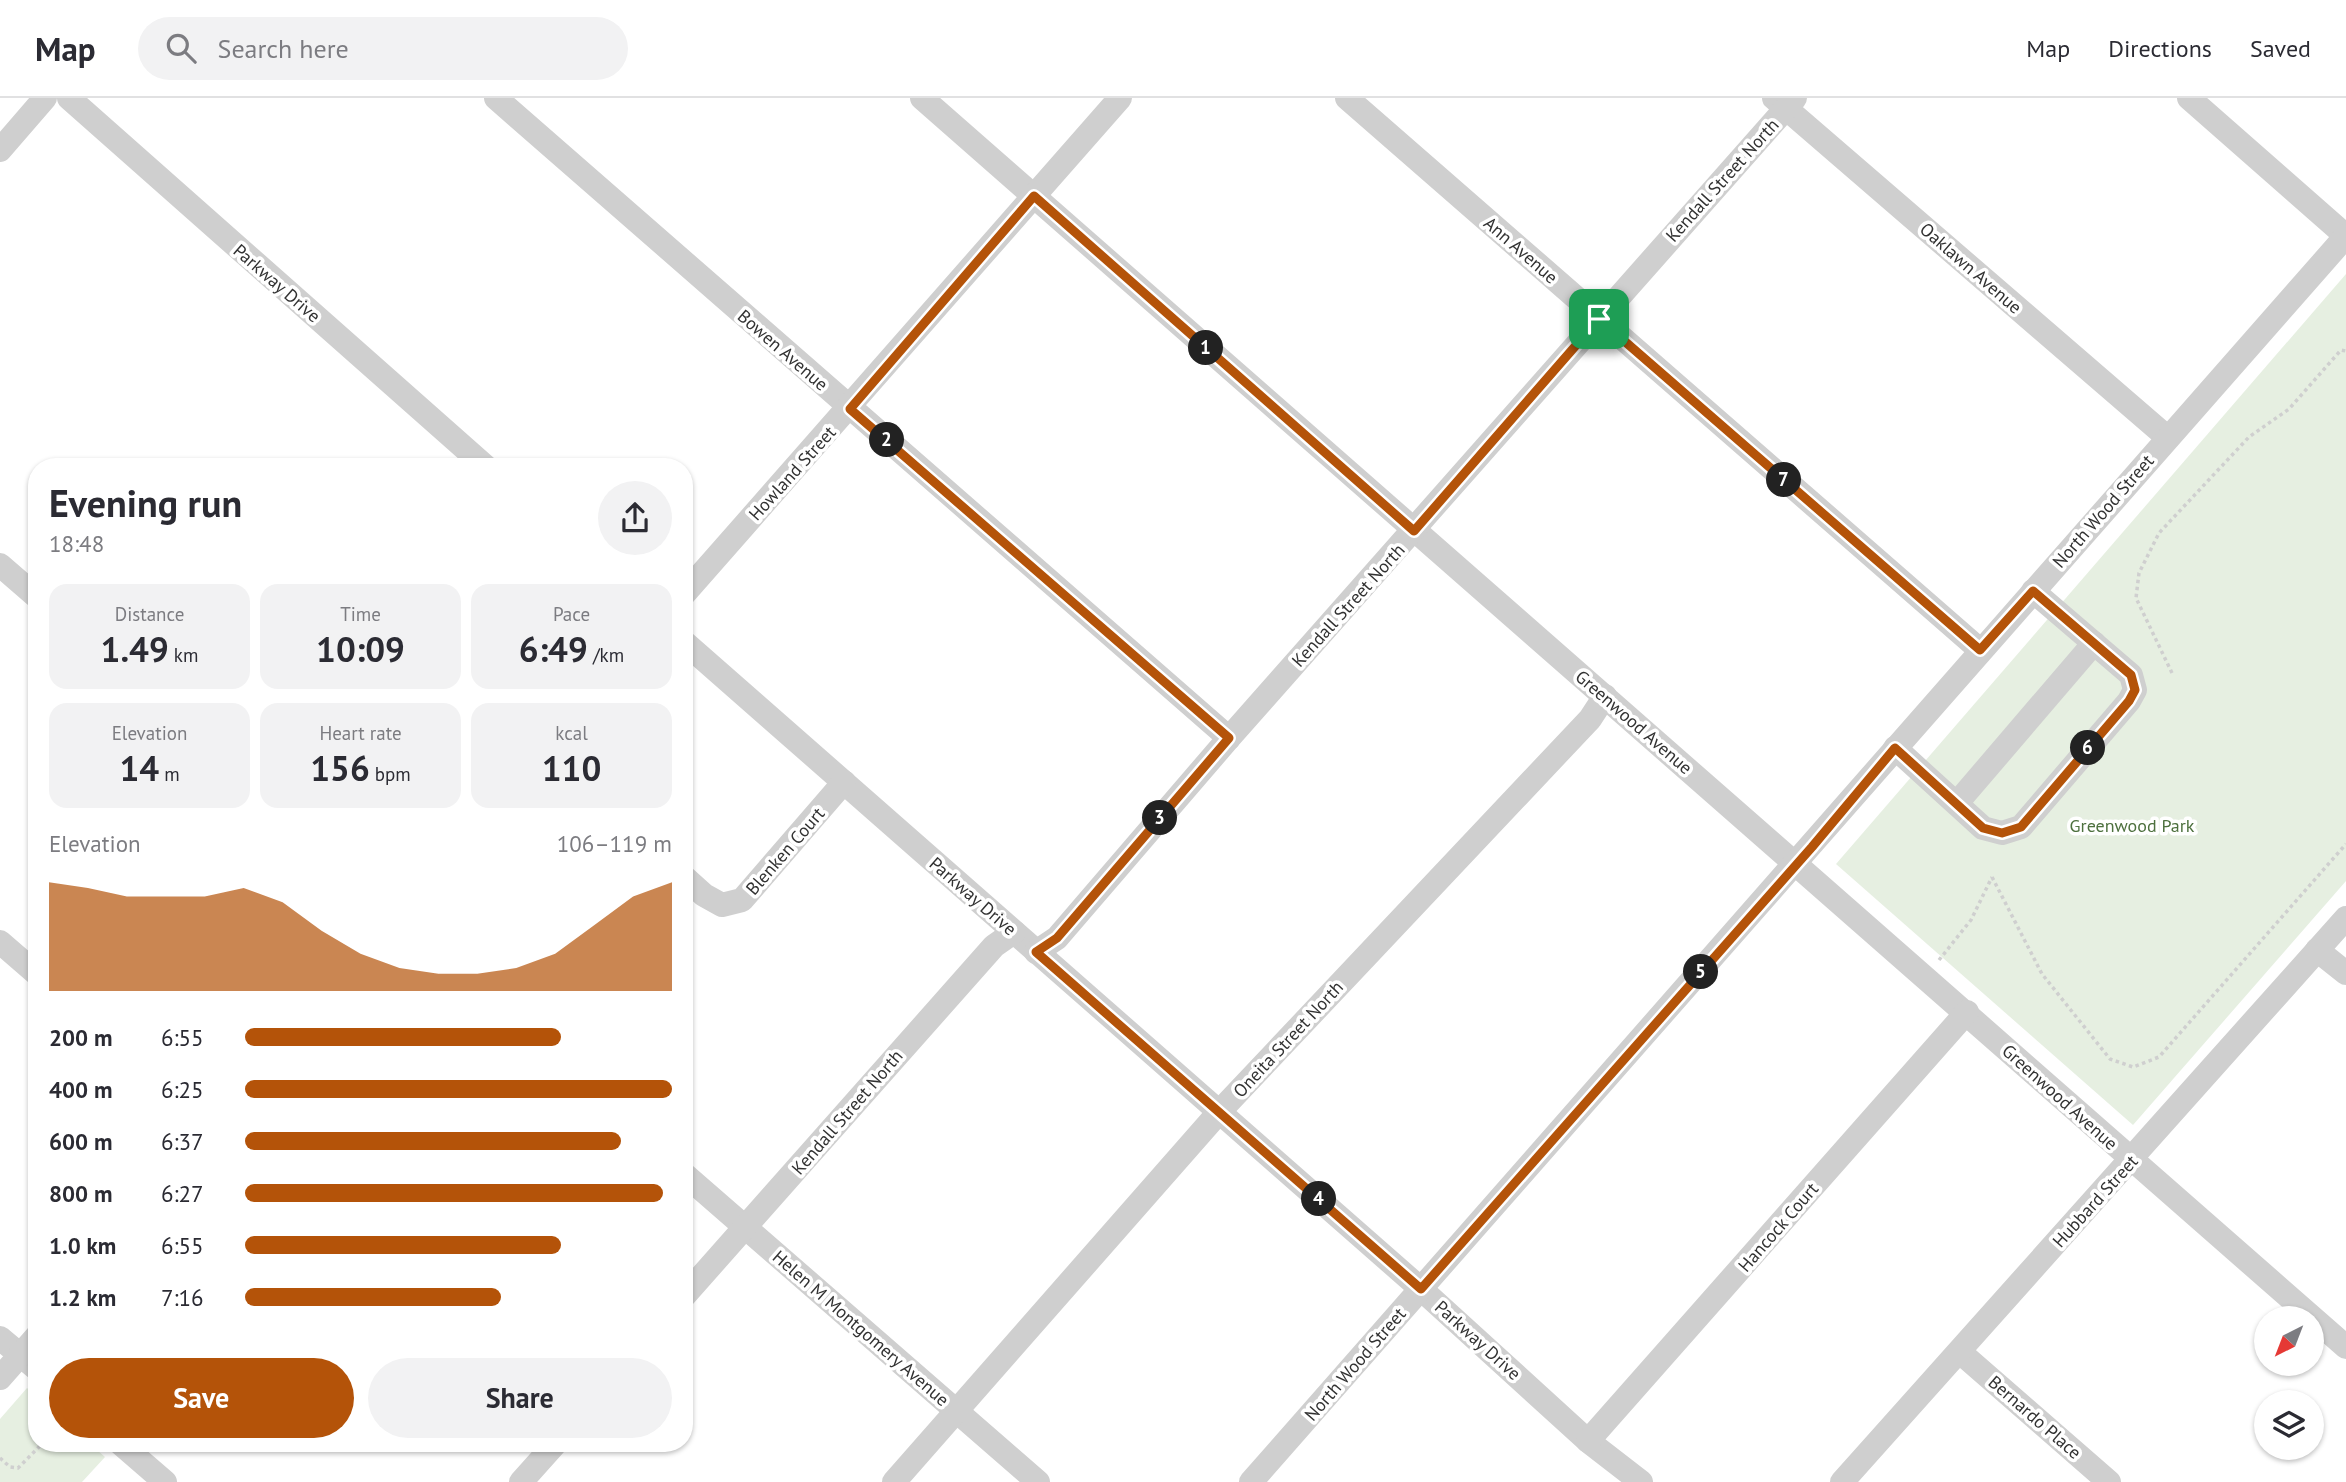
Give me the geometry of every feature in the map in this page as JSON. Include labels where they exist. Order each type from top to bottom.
[{"type":"street","points":[[0,150],[46,98]]},
{"type":"street","name":"Parkway Drive","points":[[69,98],[476,458]]},
{"type":"street","name":"Bowen Avenue","points":[[496,98],[1229,738]]},
{"type":"street","name":"Greenwood Avenue","points":[[922,98],[2346,1347]]},
{"type":"street","name":"Howland Street","points":[[693,584],[850,409],[1120,98]]},
{"type":"street","name":"Ann Avenue","points":[[1347,98],[1980,650]]},
{"type":"street","points":[[2189,98],[2346,236]]},
{"type":"street","name":"Kendall Street North","points":[[1036,952],[1057,938],[1229,738],[1599,319],[1785,102]]},
{"type":"street","name":"Oaklawn Avenue","points":[[1785,102],[2168,438]]},
{"type":"street","name":"North Wood Street","points":[[1251,1482],[2346,236]]},
{"type":"street","points":[[0,565],[28,589]]},
{"type":"street","points":[[1895,748],[1983,828],[2002,833],[2021,827],[2135,690],[2131,675],[2033,591]]},
{"type":"street","points":[[1957,803],[2094,643]]},
{"type":"street","name":"Parkway Drive","points":[[693,650],[1220,1111],[1588,1441],[1641,1482]]},
{"type":"street","name":"Oneita Street North","points":[[894,1482],[1220,1111],[1590,719],[1605,696]]},
{"type":"street","name":"Blenken Court","points":[[693,884],[722,905],[743,900],[844,782]]},
{"type":"street","name":"Hubbard Street","points":[[1842,1482],[1961,1353],[2346,918]]},
{"type":"street","name":"Kendall Street North","points":[[693,1286],[994,946],[1014,932]]},
{"type":"street","points":[[0,942],[28,966]]},
{"type":"street","points":[[2317,950],[2346,973]]},
{"type":"street","name":"Hancock Court","points":[[1588,1441],[1967,1012]]},
{"type":"street","name":"Helen M Montgomery Avenue","points":[[693,1182],[1038,1482]]},
{"type":"street","points":[[0,1338],[28,1362],[0,1378]]},
{"type":"street","name":"Bernardo Place","points":[[1961,1353],[2109,1482]]},
{"type":"street","points":[[130,1452],[165,1482]]},
{"type":"street","points":[[521,1482],[548,1452]]},
{"type":"path","points":[[2172,673],[2136,598],[2139,573],[2159,533],[2249,438],[2289,409],[2341,350],[2346,351]]},
{"type":"path","points":[[1939,960],[1971,920],[1992,877],[2042,974],[2110,1059],[2133,1068],[2159,1057],[2346,844]]},
{"type":"path","points":[[0,1458],[10,1467],[18,1468],[34,1452]]},
{"type":"green space","name":"Greenwood Park","points":[[2346,274],[2346,881],[2133,1125],[1836,864]]},
{"type":"green space","points":[[27,1388],[28,1452],[99,1452],[105,1457],[82,1482],[0,1482],[0,1419]]},
{"type":"route","points":[[1034,196],[1414,531],[1599,319],[1980,650],[2033,591],[2131,675],[2135,690],[2129,701],[2021,827],[2002,833],[1983,828],[1895,748],[1812,847],[1421,1289],[1036,952],[1057,938],[1229,738],[1069,602],[850,409],[1034,196]]}]
